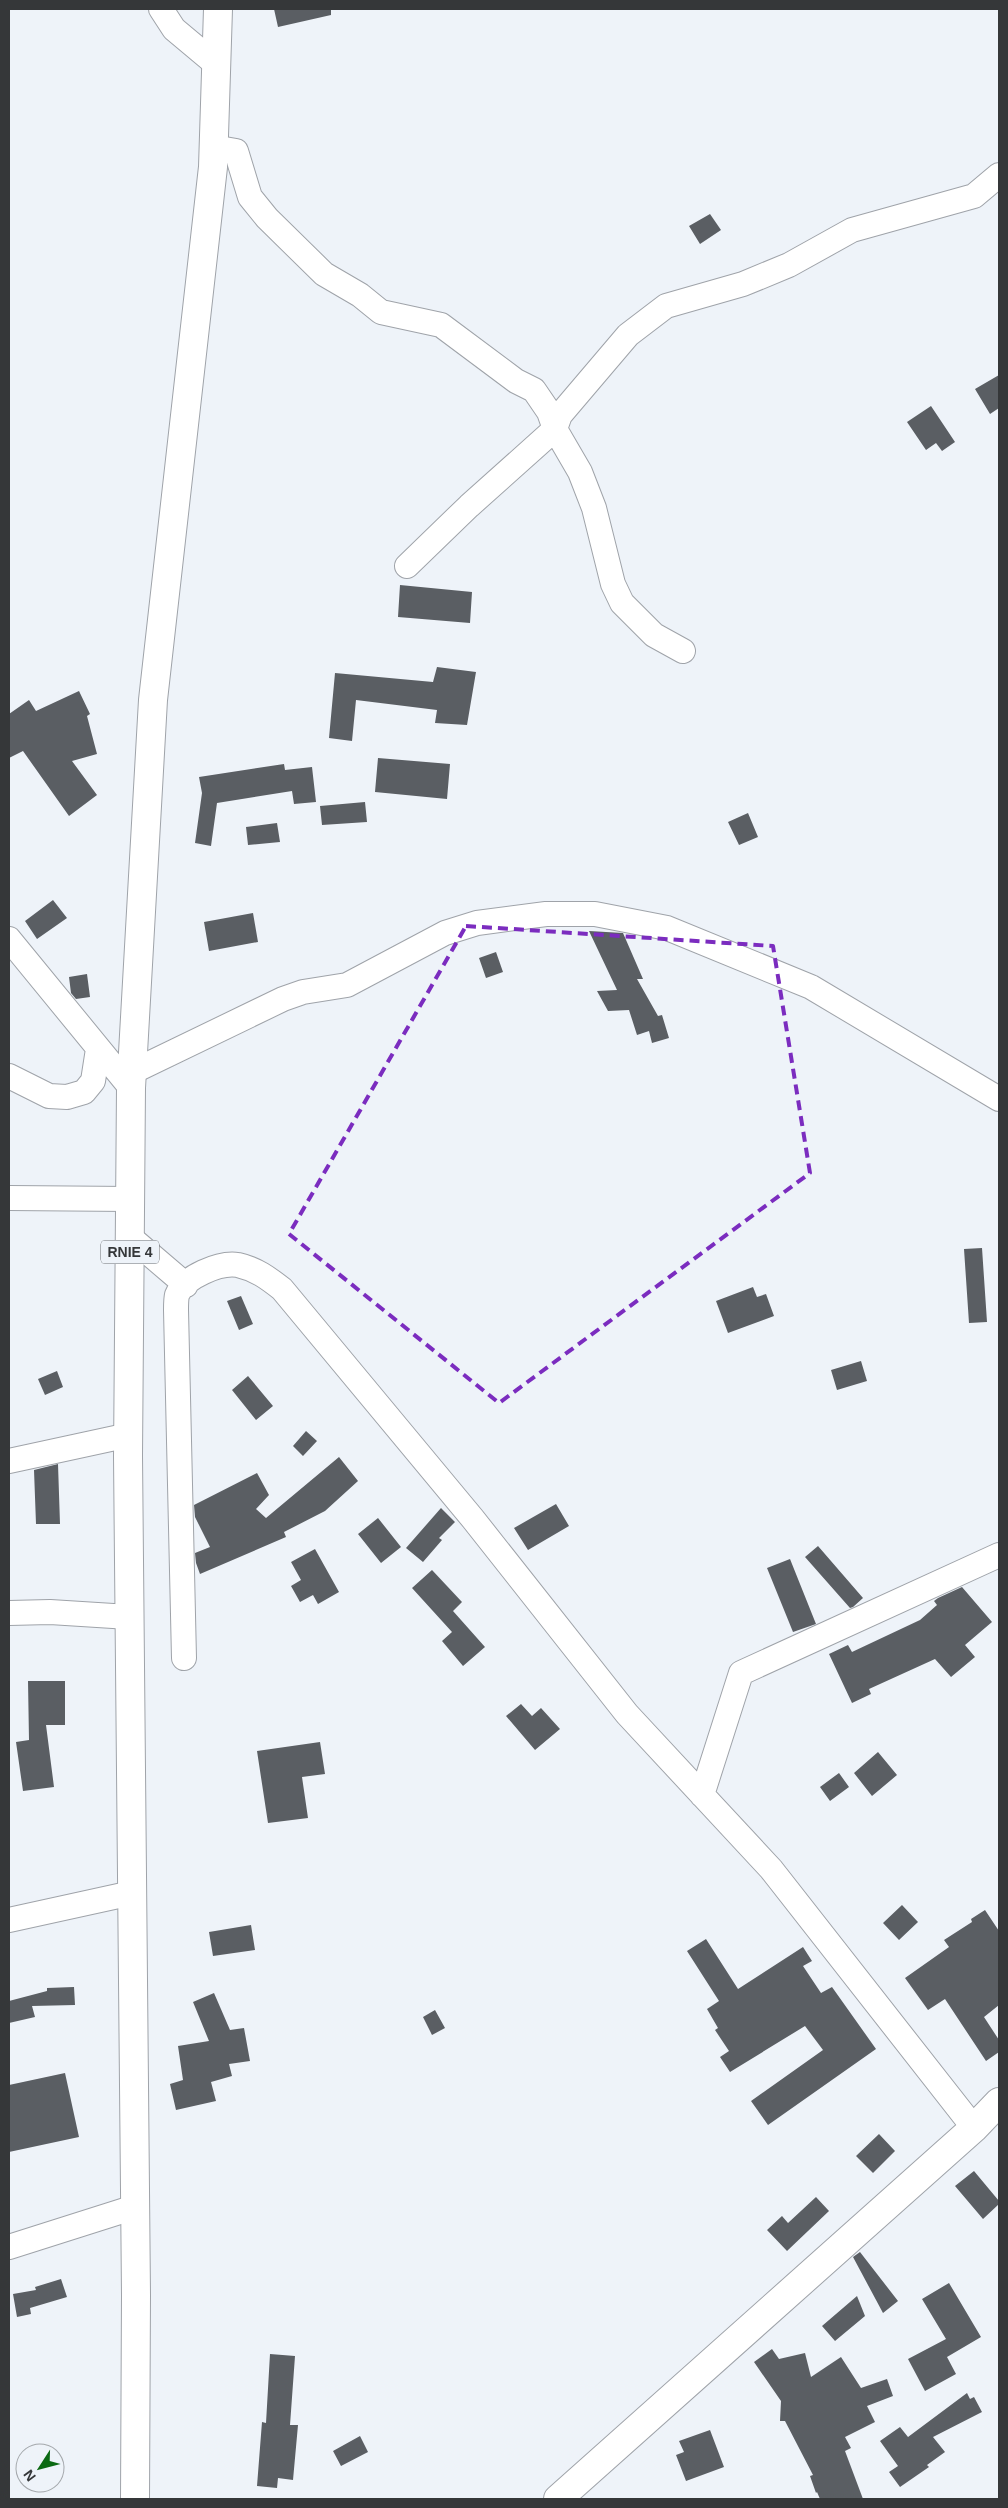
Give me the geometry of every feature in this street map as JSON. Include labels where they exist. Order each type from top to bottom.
[{"type":"main road","name":"RNIE 4","points":[[135,2499],[135,2207],[129,1616],[128,1269],[132,1080],[153,700],[201,286],[213,147],[218,9]]},
{"type":"main road","points":[[558,2499],[974,2128],[999,2102]]},
{"type":"street","points":[[161,9],[174,29],[216,65]]},
{"type":"street","points":[[213,147],[236,151],[250,197],[266,218],[324,274],[360,295],[381,312],[441,325],[516,381],[534,390],[549,412],[554,429],[580,472],[594,508],[613,584],[622,603],[654,635],[683,651]]},
{"type":"street","points":[[407,566],[554,429],[560,415],[628,335],[666,306],[743,284],[788,266],[852,230],[974,196],[999,175]]},
{"type":"street","points":[[9,940],[98,1049],[132,1080],[283,999],[302,992],[347,985],[445,933],[477,923],[546,914],[595,914],[667,928],[811,987],[999,1099]]},
{"type":"street","points":[[9,1076],[49,1096],[67,1097],[84,1092],[94,1082],[98,1049]]},
{"type":"street","points":[[9,1198],[130,1199]]},
{"type":"street","points":[[130,1238],[186,1286]]},
{"type":"street","points":[[184,1658],[176,1310],[178,1294],[193,1278],[216,1267],[236,1265],[262,1273],[282,1290],[473,1519],[627,1714],[772,1869],[974,2128]]},
{"type":"street","points":[[9,1461],[129,1434]]},
{"type":"street","points":[[702,1795],[742,1673],[999,1555]]},
{"type":"street","points":[[9,1614],[50,1612],[129,1616]]},
{"type":"street","points":[[9,1920],[132,1893]]},
{"type":"street","points":[[9,2247],[135,2207]]},
{"type":"highlighted area","points":[[466,926],[773,946],[810,1173],[499,1403],[289,1234]]},
{"type":"building","points":[[274,9],[331,9],[331,15],[278,27]]},
{"type":"building","points":[[710,214],[721,230],[700,244],[689,226]]},
{"type":"building","points":[[999,375],[999,408],[990,414],[975,389]]},
{"type":"building","points":[[931,406],[955,442],[942,451],[936,443],[926,450],[907,422]]},
{"type":"building","points":[[400,585],[472,592],[470,623],[398,617]]},
{"type":"building","points":[[437,667],[476,672],[467,725],[435,723],[437,710],[356,700],[352,741],[329,738],[335,673],[433,682]]},
{"type":"building","points":[[79,691],[90,714],[87,716],[97,754],[72,761],[97,795],[69,816],[23,751],[9,758],[9,714],[29,700],[36,711]]},
{"type":"building","points":[[378,758],[450,764],[447,799],[375,792]]},
{"type":"building","points":[[284,764],[285,770],[312,767],[316,802],[294,804],[292,791],[217,803],[211,846],[195,843],[202,793],[199,777]]},
{"type":"building","points":[[365,802],[367,822],[322,825],[320,806]]},
{"type":"building","points":[[748,813],[758,837],[739,845],[728,822]]},
{"type":"building","points":[[277,823],[280,842],[248,845],[246,827]]},
{"type":"building","points":[[53,900],[67,918],[37,939],[25,921]]},
{"type":"building","points":[[253,913],[258,942],[209,951],[204,922]]},
{"type":"building","points":[[589,931],[623,933],[643,979],[637,979],[658,1016],[662,1015],[669,1038],[652,1043],[649,1031],[637,1035],[629,1010],[608,1011],[597,991],[617,990]]},
{"type":"building","points":[[496,952],[503,972],[486,978],[479,958]]},
{"type":"building","points":[[87,974],[90,997],[76,999],[71,993],[69,977]]},
{"type":"building","points":[[982,1248],[987,1322],[969,1323],[964,1249]]},
{"type":"building","points":[[753,1287],[757,1297],[766,1294],[774,1316],[728,1333],[716,1301]]},
{"type":"building","points":[[241,1296],[253,1324],[239,1330],[227,1301]]},
{"type":"building","points":[[861,1361],[867,1381],[837,1390],[831,1370]]},
{"type":"building","points":[[57,1371],[63,1387],[45,1395],[38,1379]]},
{"type":"building","points":[[248,1376],[273,1406],[256,1420],[232,1390]]},
{"type":"building","points":[[306,1431],[317,1441],[303,1456],[293,1446]]},
{"type":"building","points":[[339,1457],[358,1481],[325,1511],[284,1532],[286,1537],[200,1574],[195,1553],[210,1547],[195,1517],[194,1505],[257,1473],[269,1495],[256,1509],[266,1518]]},
{"type":"building","points":[[58,1464],[60,1524],[36,1524],[34,1470]]},
{"type":"building","points":[[556,1504],[569,1526],[528,1550],[514,1528]]},
{"type":"building","points":[[441,1508],[455,1522],[439,1538],[442,1540],[423,1562],[406,1548]]},
{"type":"building","points":[[378,1518],[401,1547],[381,1563],[358,1534]]},
{"type":"building","points":[[818,1546],[863,1598],[853,1607],[850,1608],[805,1557]]},
{"type":"building","points":[[315,1549],[339,1592],[318,1604],[313,1595],[300,1602],[291,1586],[301,1580],[291,1562]]},
{"type":"building","points":[[790,1559],[816,1624],[793,1632],[767,1568]]},
{"type":"building","points":[[432,1570],[462,1602],[453,1611],[485,1647],[463,1666],[442,1641],[452,1632],[412,1588]]},
{"type":"building","points":[[962,1587],[992,1622],[965,1645],[975,1657],[951,1677],[935,1659],[869,1689],[871,1694],[852,1703],[829,1654],[848,1645],[852,1652],[920,1620],[937,1605],[934,1601]]},
{"type":"building","points":[[28,1681],[65,1681],[65,1725],[46,1725],[54,1787],[23,1791],[16,1742],[29,1740]]},
{"type":"building","points":[[521,1704],[532,1716],[541,1708],[560,1729],[535,1750],[506,1716]]},
{"type":"building","points":[[320,1742],[325,1774],[302,1777],[308,1818],[268,1823],[257,1751]]},
{"type":"building","points":[[878,1752],[897,1775],[872,1796],[854,1773]]},
{"type":"building","points":[[839,1773],[849,1787],[830,1801],[820,1787]]},
{"type":"building","points":[[902,1905],[918,1922],[899,1940],[883,1923]]},
{"type":"building","points":[[985,1910],[999,1931],[999,2005],[984,2017],[999,2040],[999,2052],[986,2061],[945,1999],[928,2010],[905,1978],[949,1947],[944,1940],[972,1922],[971,1919]]},
{"type":"building","points":[[251,1925],[255,1950],[213,1956],[209,1932]]},
{"type":"building","points":[[706,1939],[738,1989],[803,1947],[812,1961],[803,1966],[821,1993],[832,1987],[876,2049],[768,2125],[751,2101],[823,2050],[805,2026],[730,2072],[720,2057],[729,2051],[715,2030],[718,2028],[707,2009],[719,2001],[687,1951]]},
{"type":"building","points":[[74,1987],[75,2005],[32,2006],[35,2017],[9,2023],[9,2001],[47,1991],[47,1988]]},
{"type":"building","points":[[214,1993],[230,2030],[244,2028],[250,2061],[229,2064],[232,2076],[211,2082],[216,2101],[176,2110],[170,2084],[183,2080],[178,2046],[209,2041],[193,2002]]},
{"type":"building","points":[[435,2010],[445,2028],[432,2035],[423,2017]]},
{"type":"building","points":[[65,2073],[79,2137],[9,2152],[9,2085]]},
{"type":"building","points":[[879,2134],[895,2151],[873,2173],[856,2156]]},
{"type":"building","points":[[974,2171],[999,2201],[999,2204],[983,2219],[955,2186]]},
{"type":"building","points":[[816,2197],[829,2211],[787,2251],[767,2230],[782,2216],[788,2223]]},
{"type":"building","points":[[860,2252],[898,2301],[883,2313],[853,2257]]},
{"type":"building","points":[[61,2279],[67,2297],[30,2308],[31,2314],[17,2317],[13,2294],[36,2290],[35,2287]]},
{"type":"building","points":[[949,2283],[981,2337],[947,2357],[956,2374],[925,2391],[908,2359],[946,2339],[922,2299]]},
{"type":"building","points":[[857,2296],[865,2316],[835,2341],[822,2326]]},
{"type":"building","points":[[772,2349],[779,2359],[805,2353],[811,2377],[841,2357],[861,2388],[887,2379],[893,2396],[867,2406],[875,2422],[845,2437],[851,2448],[845,2451],[863,2499],[820,2499],[816,2493],[810,2476],[813,2475],[785,2421],[780,2421],[781,2401],[754,2362]]},
{"type":"building","points":[[270,2354],[295,2356],[290,2425],[298,2425],[293,2480],[278,2478],[277,2488],[257,2486],[262,2422],[266,2423]]},
{"type":"building","points":[[967,2393],[970,2399],[974,2397],[982,2412],[933,2437],[945,2452],[927,2465],[929,2467],[900,2487],[889,2472],[898,2466],[880,2441],[900,2427],[908,2437]]},
{"type":"building","points":[[710,2430],[724,2467],[686,2481],[676,2455],[684,2452],[679,2441]]},
{"type":"building","points":[[360,2436],[368,2452],[341,2466],[333,2451]]}]
